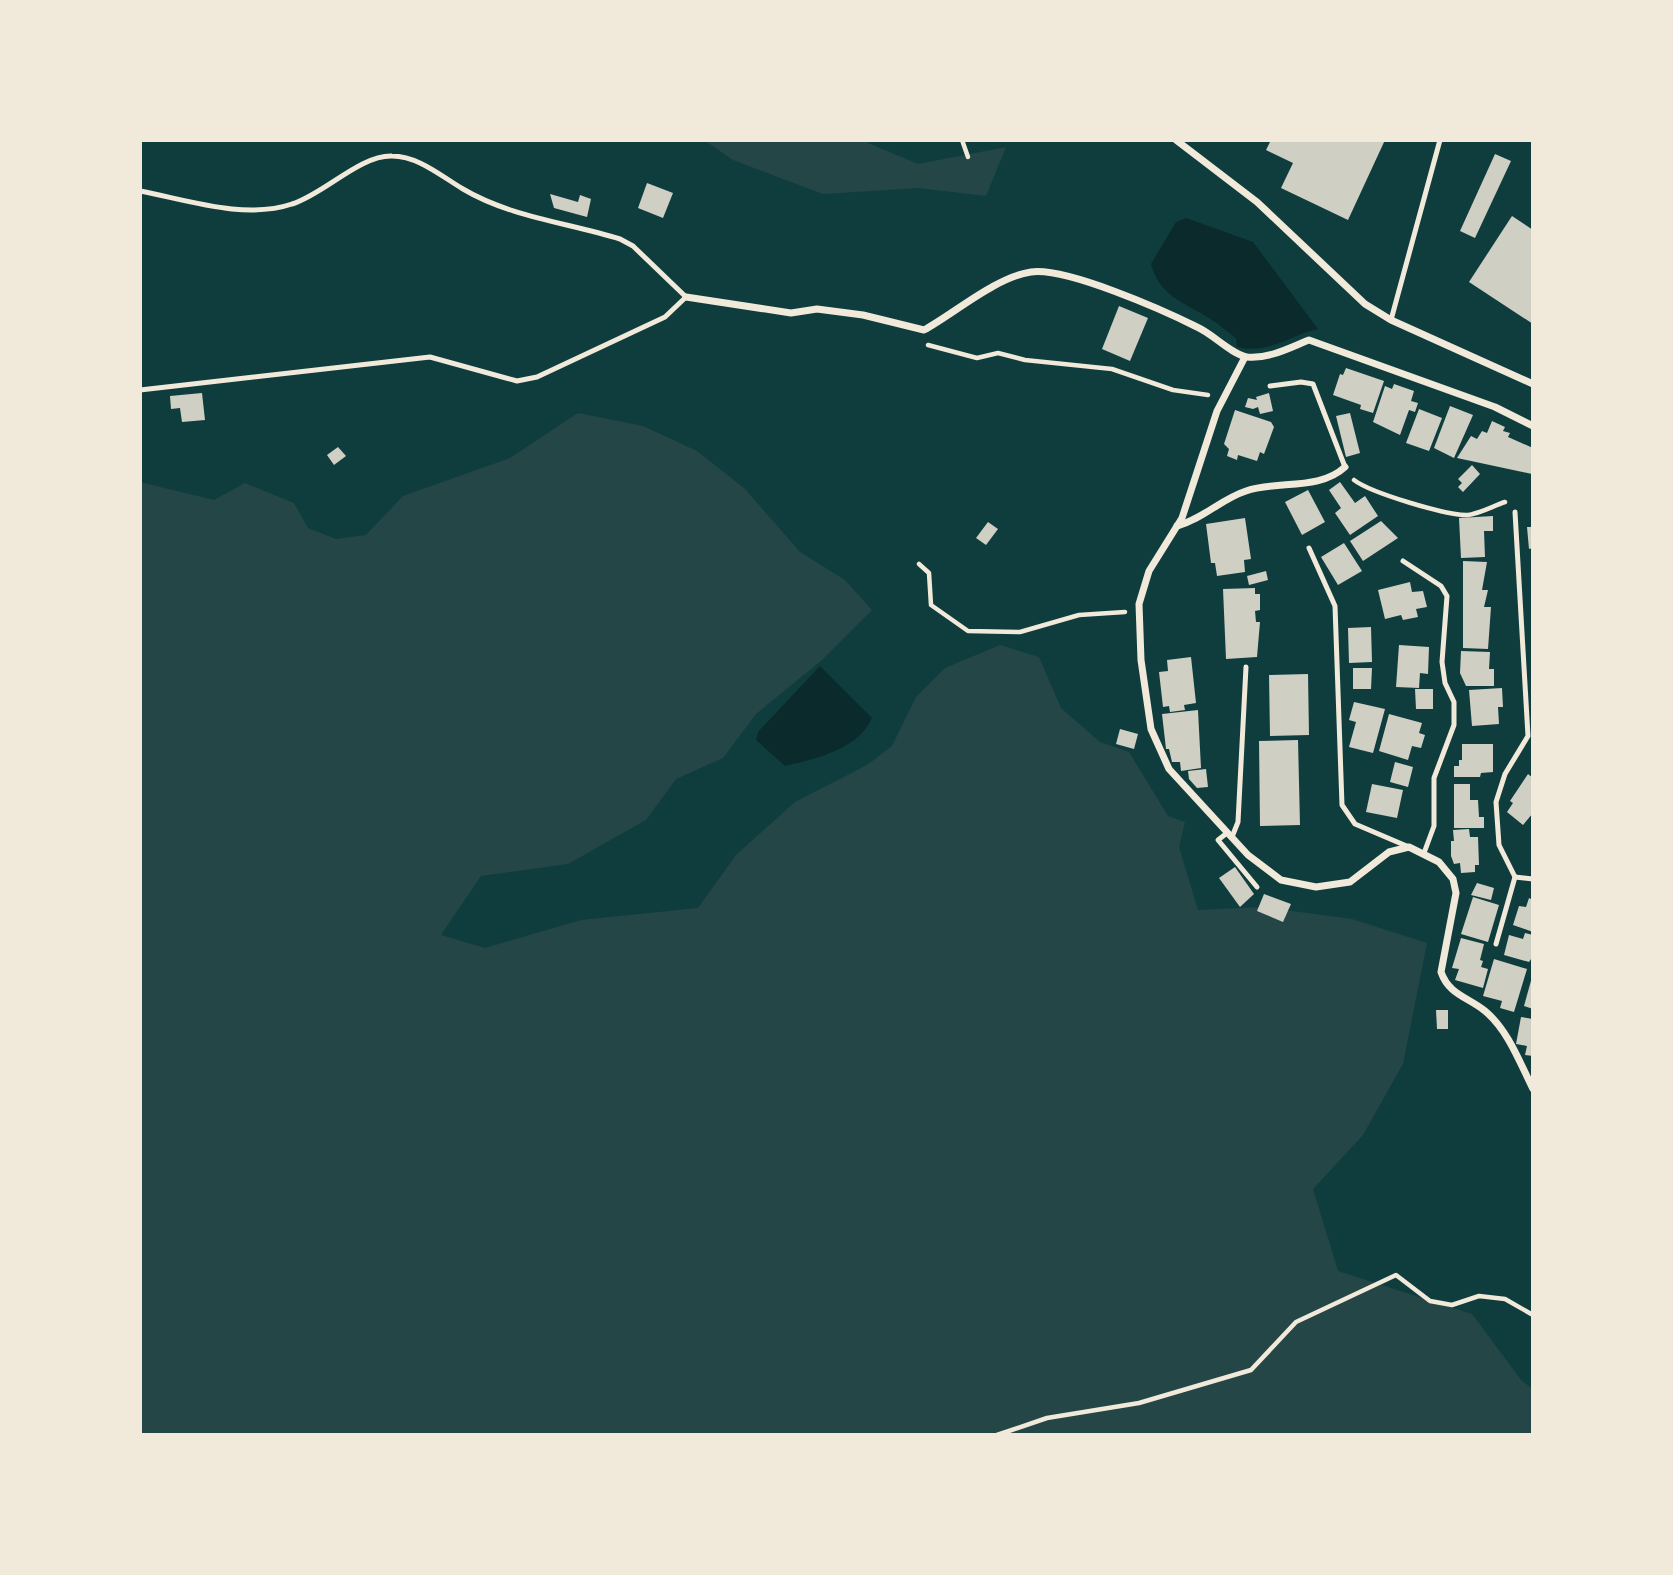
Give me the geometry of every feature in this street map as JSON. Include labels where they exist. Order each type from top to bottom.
[{"type":"street","points":[[1177,140],[1257,202],[1365,304],[1391,320],[1533,384]]},
{"type":"street","points":[[686,297],[791,313],[817,309],[863,315],[924,331],[1010,279],[1029,272],[1049,271],[1071,275],[1198,327],[1245,357],[1269,356],[1309,340],[1495,407],[1533,426]]},
{"type":"street","points":[[1245,357],[1223,399],[1177,526],[1149,571],[1139,611],[1141,660],[1151,729],[1169,769],[1248,855],[1281,880],[1316,887],[1350,883],[1389,852],[1409,847],[1424,853],[1445,869],[1453,878],[1456,893],[1441,972],[1445,984],[1485,1011],[1510,1042],[1533,1089]]},
{"type":"street","points":[[1177,526],[1204,516],[1243,491],[1270,485],[1321,481],[1344,468]]},
{"type":"lane","points":[[1391,320],[1440,140]]},
{"type":"lane","points":[[140,191],[214,205],[262,210],[293,204],[337,182],[373,158],[393,155],[430,167],[466,191],[512,210],[620,239],[633,246],[686,297],[665,317],[537,377],[517,381],[429,357],[140,390]]},
{"type":"lane","points":[[1270,386],[1301,382],[1313,384],[1344,468]]},
{"type":"lane","points":[[1496,944],[1515,877],[1499,845],[1496,802],[1505,775],[1528,736],[1515,512]]},
{"type":"lane","points":[[1309,548],[1335,606],[1342,805],[1355,824],[1409,847]]},
{"type":"lane","points":[[1402,561],[1441,586],[1447,596],[1442,662],[1445,683],[1454,702],[1454,725],[1434,778],[1434,826],[1424,853]]},
{"type":"lane","points":[[1246,667],[1238,822],[1230,835],[1218,840],[1257,887]]},
{"type":"lane","points":[[1515,877],[1533,879]]},
{"type":"path","points":[[962,140],[968,157]]},
{"type":"path","points":[[924,331],[920,341],[924,345],[943,347],[963,356],[985,358],[998,353],[1025,360],[1112,369],[1173,390],[1223,399]]},
{"type":"path","points":[[1344,468],[1357,483],[1381,495],[1458,514],[1477,513],[1516,501]]},
{"type":"path","points":[[919,564],[929,573],[931,605],[968,631],[1020,632],[1079,615],[1139,611]]},
{"type":"path","points":[[997,1435],[1047,1418],[1139,1403],[1251,1370],[1296,1322],[1396,1275],[1430,1301],[1452,1305],[1479,1296],[1505,1299],[1533,1315]]},
{"type":"shaded area","points":[[704,140],[861,140],[918,164],[1006,147],[986,196],[918,188],[823,194],[733,160]]},
{"type":"shaded area","points":[[1186,218],[1253,242],[1318,329],[1269,346],[1248,349],[1237,347],[1236,338],[1172,296],[1159,283],[1151,264],[1176,222]]},
{"type":"shaded area","points":[[578,413],[643,426],[697,451],[744,488],[800,552],[845,580],[872,610],[822,660],[756,714],[723,758],[676,779],[646,820],[568,864],[481,876],[441,935],[485,948],[581,920],[698,908],[736,855],[795,802],[867,765],[892,746],[916,697],[945,668],[1000,645],[1039,657],[1061,708],[1100,742],[1129,752],[1168,816],[1185,822],[1179,847],[1198,910],[1263,907],[1352,919],[1427,943],[1403,1064],[1363,1135],[1313,1189],[1338,1271],[1472,1314],[1522,1381],[1533,1389],[1533,1435],[140,1435],[140,482],[214,500],[245,483],[294,503],[308,528],[336,539],[366,535],[403,496],[510,458]]},
{"type":"shaded area","points":[[820,666],[872,718],[866,729],[847,745],[822,756],[785,766],[756,740],[758,732]]},
{"type":"building","points":[[1271,140],[1385,140],[1348,220],[1281,188],[1293,163],[1266,150]]},
{"type":"building","points":[[1495,154],[1511,161],[1475,238],[1460,231]]},
{"type":"building","points":[[647,183],[673,193],[663,218],[638,208]]},
{"type":"building","points":[[550,194],[578,202],[580,195],[591,199],[587,217],[554,208]]},
{"type":"building","points":[[1512,216],[1533,230],[1533,324],[1469,282]]},
{"type":"building","points":[[1119,306],[1148,318],[1130,361],[1102,349]]},
{"type":"building","points":[[1346,368],[1384,381],[1373,413],[1360,409],[1361,405],[1333,395],[1340,374],[1343,375]]},
{"type":"building","points":[[1394,384],[1414,391],[1411,401],[1418,403],[1415,412],[1409,410],[1400,435],[1373,422],[1385,386],[1392,389]]},
{"type":"building","points":[[202,393],[205,420],[182,422],[180,408],[171,409],[170,396]]},
{"type":"building","points":[[1269,393],[1273,411],[1260,414],[1258,407],[1245,407],[1248,398],[1257,400],[1256,397]]},
{"type":"building","points":[[1450,406],[1473,415],[1454,458],[1434,448]]},
{"type":"building","points":[[1419,409],[1442,418],[1429,451],[1406,443]]},
{"type":"building","points":[[1235,410],[1271,422],[1274,427],[1264,454],[1260,452],[1257,461],[1238,455],[1237,460],[1227,456],[1229,449],[1224,444]]},
{"type":"building","points":[[1350,413],[1360,453],[1346,457],[1336,416]]},
{"type":"building","points":[[1492,421],[1505,427],[1503,431],[1510,433],[1508,437],[1533,448],[1532,474],[1457,458],[1471,436],[1477,439],[1482,431],[1487,433]]},
{"type":"building","points":[[338,447],[346,456],[334,465],[327,455]]},
{"type":"building","points":[[1472,465],[1480,474],[1463,492],[1458,487],[1462,483],[1458,479]]},
{"type":"building","points":[[1340,482],[1355,503],[1365,496],[1378,516],[1350,535],[1335,513],[1341,508],[1329,490]]},
{"type":"building","points":[[1308,490],[1325,522],[1302,535],[1285,502]]},
{"type":"building","points":[[1493,516],[1493,531],[1484,531],[1485,557],[1461,558],[1459,518]]},
{"type":"building","points":[[1245,518],[1251,559],[1244,560],[1245,572],[1217,576],[1215,563],[1211,563],[1206,524]]},
{"type":"building","points":[[1381,521],[1398,538],[1363,561],[1350,541]]},
{"type":"building","points":[[988,522],[998,529],[986,545],[976,538]]},
{"type":"building","points":[[1527,527],[1533,527],[1533,548],[1529,549]]},
{"type":"building","points":[[1344,543],[1362,571],[1338,585],[1321,557]]},
{"type":"building","points":[[1463,561],[1487,562],[1482,590],[1488,590],[1484,607],[1491,607],[1488,649],[1463,648]]},
{"type":"building","points":[[1266,571],[1268,580],[1249,585],[1247,576]]},
{"type":"building","points":[[1410,582],[1412,592],[1423,591],[1427,607],[1416,609],[1418,617],[1403,620],[1401,615],[1385,619],[1378,590]]},
{"type":"building","points":[[1255,588],[1255,594],[1260,594],[1260,610],[1255,611],[1256,622],[1260,622],[1257,657],[1226,659],[1223,589]]},
{"type":"building","points":[[1371,627],[1372,662],[1349,663],[1348,628]]},
{"type":"building","points":[[1399,645],[1429,647],[1428,674],[1420,673],[1419,688],[1396,687]]},
{"type":"building","points":[[1461,651],[1490,652],[1489,669],[1494,669],[1494,686],[1466,686],[1460,673]]},
{"type":"building","points":[[1191,657],[1196,703],[1184,705],[1185,710],[1170,712],[1169,706],[1163,707],[1159,672],[1168,671],[1167,660]]},
{"type":"building","points":[[1353,668],[1372,668],[1371,689],[1353,689]]},
{"type":"building","points":[[1308,674],[1309,735],[1270,736],[1269,675]]},
{"type":"building","points":[[1502,688],[1503,707],[1498,707],[1499,724],[1472,726],[1469,690]]},
{"type":"building","points":[[1415,689],[1433,689],[1433,709],[1416,709]]},
{"type":"building","points":[[1354,702],[1385,709],[1373,753],[1349,747],[1356,722],[1349,720]]},
{"type":"building","points":[[1198,710],[1201,768],[1181,771],[1180,762],[1172,762],[1169,749],[1166,749],[1162,714]]},
{"type":"building","points":[[1389,714],[1422,723],[1419,733],[1425,735],[1421,748],[1412,746],[1408,760],[1379,751]]},
{"type":"building","points":[[1120,729],[1138,734],[1134,749],[1116,744]]},
{"type":"building","points":[[1298,740],[1300,825],[1260,826],[1259,741]]},
{"type":"building","points":[[1462,744],[1493,744],[1493,772],[1481,773],[1480,777],[1454,777],[1454,766],[1459,766],[1459,760],[1462,760]]},
{"type":"building","points":[[1395,762],[1413,767],[1408,787],[1390,782]]},
{"type":"building","points":[[1206,769],[1208,787],[1197,788],[1189,779],[1188,771]]},
{"type":"building","points":[[1528,774],[1533,778],[1533,813],[1523,825],[1507,812],[1513,803],[1510,801]]},
{"type":"building","points":[[1372,784],[1403,790],[1397,818],[1366,812]]},
{"type":"building","points":[[1454,784],[1470,784],[1470,800],[1478,800],[1479,817],[1484,817],[1484,828],[1454,828]]},
{"type":"building","points":[[1469,829],[1470,837],[1478,837],[1479,865],[1475,865],[1475,872],[1461,873],[1460,863],[1454,864],[1451,856],[1453,830]]},
{"type":"building","points":[[1235,867],[1254,894],[1240,907],[1219,878]]},
{"type":"building","points":[[1477,883],[1494,888],[1491,900],[1471,895]]},
{"type":"building","points":[[1264,894],[1291,904],[1283,922],[1257,911]]},
{"type":"building","points":[[1473,897],[1499,905],[1488,942],[1461,934]]},
{"type":"building","points":[[1529,898],[1533,900],[1533,932],[1513,925],[1519,906],[1526,907]]},
{"type":"building","points":[[1525,933],[1533,935],[1533,956],[1529,962],[1504,955],[1509,935],[1523,939]]},
{"type":"building","points":[[1461,938],[1484,944],[1481,967],[1488,969],[1483,988],[1455,980],[1459,969],[1452,968]]},
{"type":"building","points":[[1494,959],[1527,969],[1514,1012],[1500,1008],[1502,1001],[1483,996]]},
{"type":"building","points":[[1533,977],[1533,1009],[1524,1006]]},
{"type":"building","points":[[1436,1010],[1448,1010],[1448,1029],[1437,1029]]},
{"type":"building","points":[[1521,1017],[1533,1019],[1533,1056],[1525,1055],[1527,1046],[1516,1044]]}]
